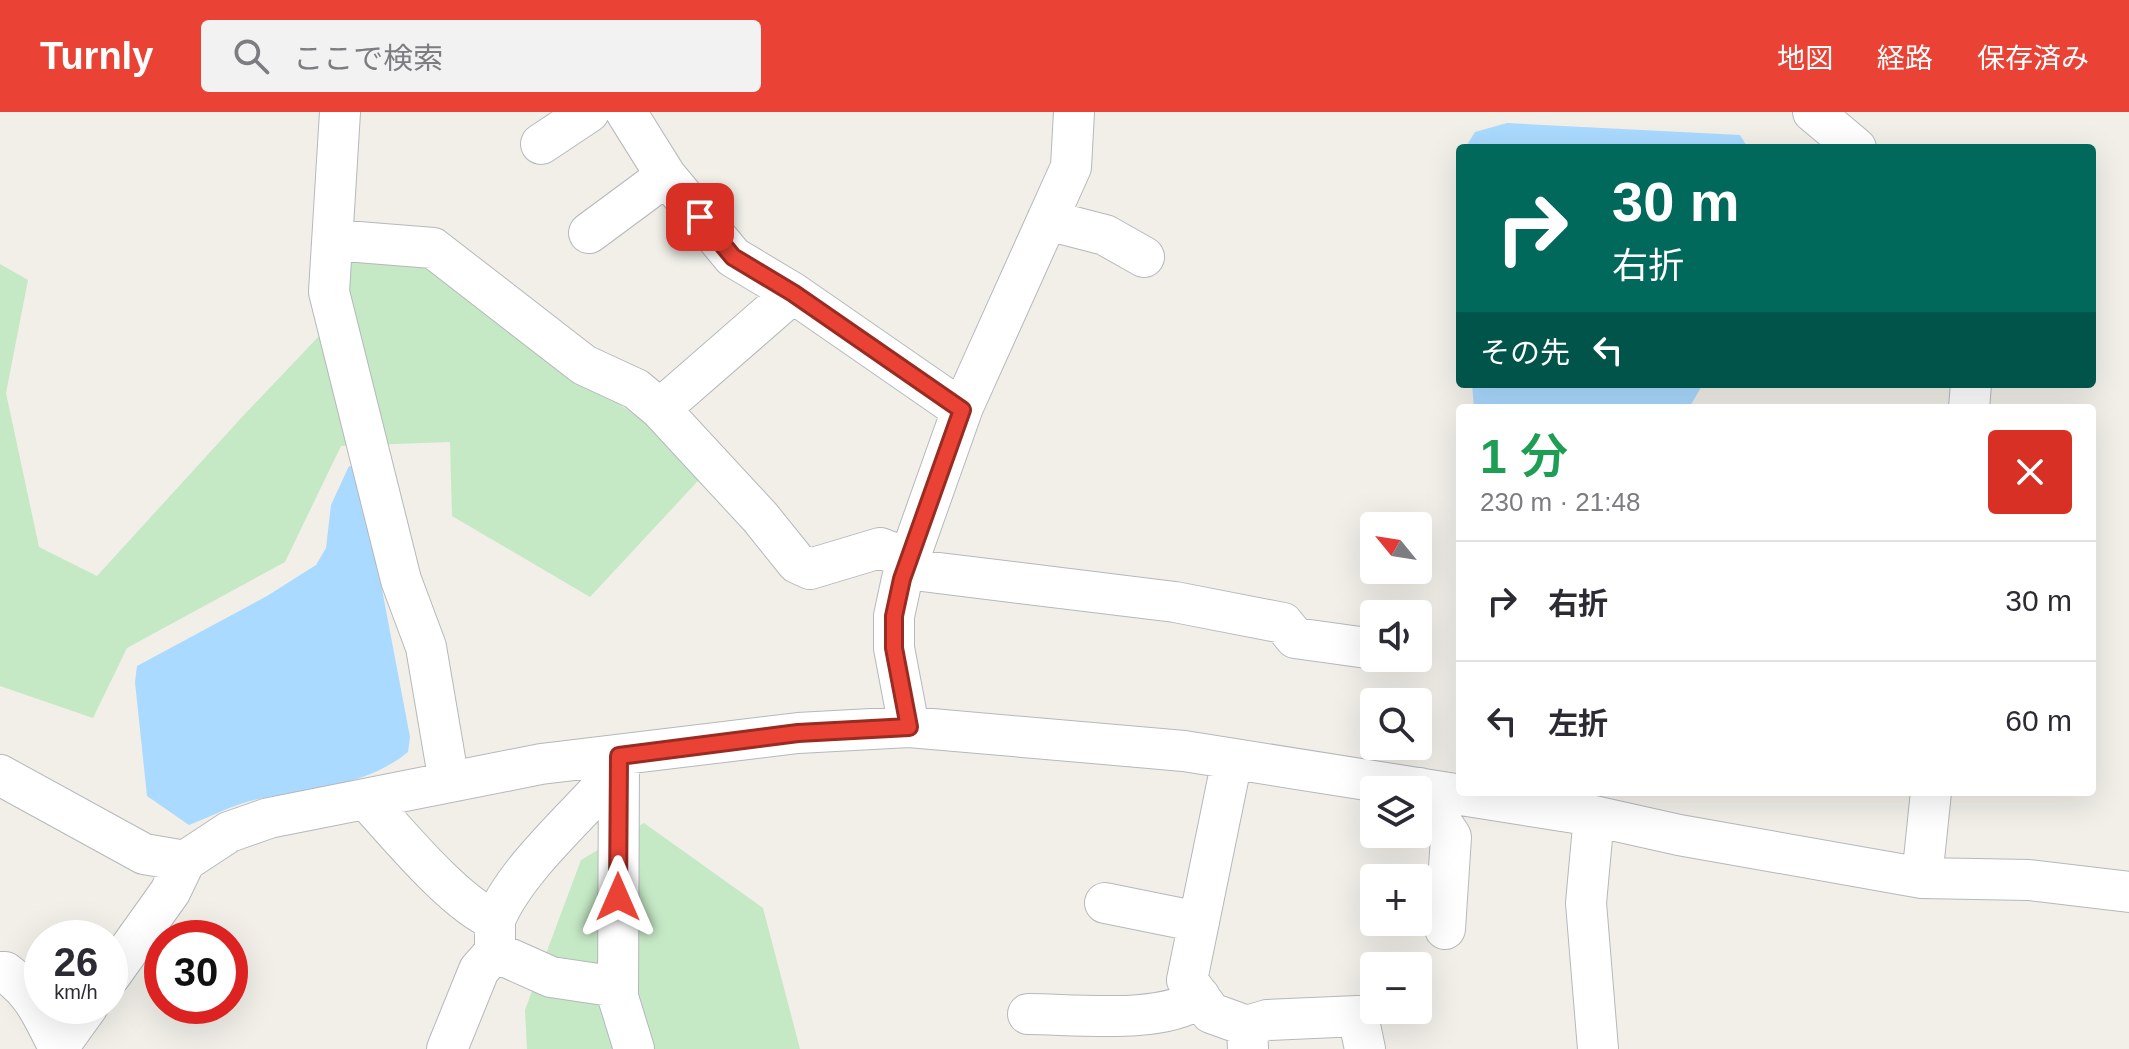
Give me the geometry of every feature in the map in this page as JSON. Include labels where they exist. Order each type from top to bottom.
[{"type":"street","points":[[340,112],[329,292],[401,580],[426,647],[449,782]]},
{"type":"street","points":[[541,144],[589,112]]},
{"type":"street","points":[[626,112],[666,176],[733,257],[793,293],[962,410]]},
{"type":"street","points":[[909,727],[894,648],[894,616],[907,564],[962,410],[1071,167],[1074,112]]},
{"type":"street","points":[[1813,112],[1851,144]]},
{"type":"street","points":[[589,233],[666,176]]},
{"type":"street","points":[[1047,220],[1105,235],[1144,257]]},
{"type":"street","points":[[333,240],[433,248],[481,289],[584,365],[636,389],[660,409],[760,517],[797,563],[810,569],[880,548],[907,564],[1175,602],[1283,623],[1295,638],[1360,647]]},
{"type":"street","points":[[660,409],[793,293]]},
{"type":"street","points":[[128,951],[170,892],[185,861],[229,832],[269,818],[541,764],[619,767],[798,733],[909,727],[1129,744],[1360,779]]},
{"type":"street","points":[[1232,760],[1187,980],[1211,1013],[1247,1037],[1267,1020],[1358,1016],[1365,1049]]},
{"type":"street","points":[[447,1049],[495,936],[503,900],[619,767]]},
{"type":"street","points":[[619,767],[618,997],[634,1049]]},
{"type":"street","points":[[0,775],[144,854],[185,861]]},
{"type":"street","points":[[1432,790],[1456,794]]},
{"type":"street","points":[[1470,796],[1594,816],[1679,835],[1922,878],[2029,880],[2129,892]]},
{"type":"street","points":[[1922,878],[1931,796]]},
{"type":"street","points":[[366,799],[455,891],[484,915],[495,936],[551,977],[618,987]]},
{"type":"street","points":[[1432,813],[1451,837],[1445,929]]},
{"type":"street","points":[[1594,816],[1586,903],[1598,1049]]},
{"type":"street","points":[[1105,903],[1199,922]]},
{"type":"street","points":[[0,972],[27,990],[41,1009],[58,1048]]},
{"type":"street","points":[[1028,1014],[1160,1014],[1187,1007],[1200,997]]},
{"type":"street","points":[[58,1048],[75,1024]]},
{"type":"green space","points":[[348,257],[421,261],[709,469],[590,597],[452,516],[450,442],[341,446],[285,562],[127,648],[93,718],[0,686],[0,264],[28,280],[6,393],[39,547],[97,576],[341,313]]},
{"type":"green space","points":[[644,823],[763,908],[800,1049],[527,1049],[525,1010],[581,860]]},
{"type":"water","points":[[1507,123],[1740,135],[1746,144],[1468,144],[1475,132]]},
{"type":"water","points":[[1472,388],[1701,388],[1691,404],[1474,404]]},
{"type":"water","points":[[349,466],[359,468],[410,737],[408,752],[391,764],[354,780],[246,802],[189,825],[147,796],[135,682],[137,666],[267,596],[316,565],[326,548],[331,505]]},
{"type":"route","points":[[618,897],[619,756],[798,733],[909,727],[894,648],[894,616],[902,579],[962,410],[917,382],[793,293],[733,257],[700,217]]}]
